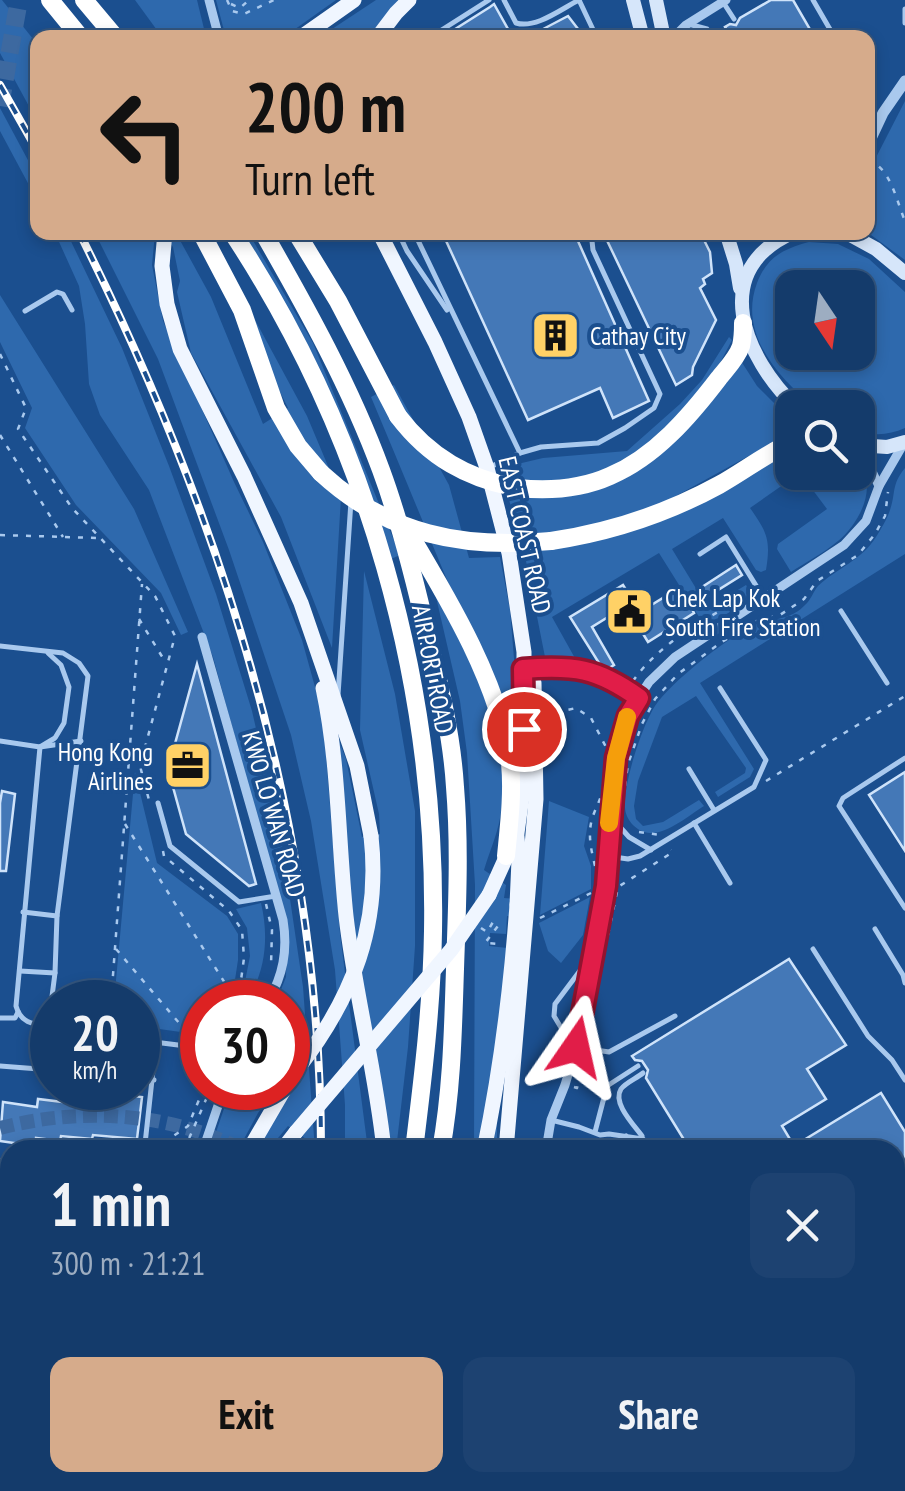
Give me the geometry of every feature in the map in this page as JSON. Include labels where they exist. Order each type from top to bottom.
[{"type":"highway","points":[[50,0],[75,30]]},
{"type":"highway","points":[[84,0],[110,30]]},
{"type":"highway","points":[[205,240],[242,310],[276,408],[298,446],[321,474],[368,510],[422,533],[484,543],[551,541],[603,532],[670,509],[775,452]]},
{"type":"highway","name":"AIRPORT ROAD","points":[[237,240],[288,326],[352,466],[386,568],[408,658],[430,809],[433,949],[415,1140]]},
{"type":"highway","name":"AIRPORT ROAD","points":[[267,240],[323,339],[358,412],[395,510],[435,666],[455,784],[458,890],[448,1112],[442,1140]]},
{"type":"highway","points":[[301,240],[338,301],[398,416],[414,436],[447,463],[477,478],[518,488],[563,488],[592,482],[616,474],[642,458],[691,412],[733,360],[742,342],[742,316]]},
{"type":"highway","points":[[395,510],[448,599],[499,714],[511,776],[506,856]]},
{"type":"highway","points":[[448,1112],[449,1140]]},
{"type":"main road","points":[[311,30],[354,0]]},
{"type":"main road","points":[[383,30],[409,0]]},
{"type":"main road","points":[[633,0],[641,30]]},
{"type":"main road","points":[[656,0],[671,30]]},
{"type":"main road","points":[[164,240],[166,304],[180,349],[272,536],[311,630],[357,766],[372,836],[372,904],[356,968],[337,1012],[310,1052]]},
{"type":"main road","name":"EAST COAST ROAD","points":[[290,1140],[451,950],[489,895],[517,833],[524,782],[526,663],[509,553],[487,468],[455,382],[384,240]]},
{"type":"main road","points":[[728,240],[739,279],[742,316],[754,354],[781,390]]},
{"type":"main road","points":[[742,316],[746,279],[752,266],[780,240]]},
{"type":"main road","points":[[860,240],[905,273]]},
{"type":"main road","points":[[875,446],[905,442]]},
{"type":"main road","points":[[311,630],[333,742],[346,915],[383,1140]]},
{"type":"main road","points":[[507,1140],[536,799],[534,684],[526,663]]},
{"type":"main road","points":[[486,1140],[510,985],[519,865],[517,833]]},
{"type":"main road","points":[[254,1140],[272,1110]]},
{"type":"street","points":[[674,30],[724,1]]},
{"type":"street","points":[[213,2],[218,30]]},
{"type":"street","points":[[875,132],[905,81]]},
{"type":"street","points":[[548,1140],[580,1033],[606,886],[616,758],[628,716],[649,682],[675,657],[844,545],[866,521],[905,442]]},
{"type":"street","points":[[875,473],[884,488]]},
{"type":"street","name":"KWO LO WAN ROAD","points":[[202,637],[277,895],[285,955],[278,980]]},
{"type":"street","points":[[206,1140],[217,1110]]},
{"type":"lane","points":[[441,30],[488,0]]},
{"type":"lane","points":[[504,0],[516,23],[524,26],[579,0],[593,30]]},
{"type":"lane","points":[[813,0],[830,30]]},
{"type":"lane","points":[[724,1],[734,19]]},
{"type":"lane","points":[[905,9],[905,23]]},
{"type":"lane","points":[[676,30],[698,25],[708,30]]},
{"type":"lane","points":[[403,240],[455,320]]},
{"type":"lane","points":[[418,240],[520,453]]},
{"type":"lane","points":[[487,468],[541,448],[598,442],[654,408],[660,394],[593,240]]},
{"type":"lane","points":[[402,278],[419,268]]},
{"type":"lane","points":[[25,311],[57,292],[63,294],[72,310]]},
{"type":"lane","points":[[333,742],[352,466]]},
{"type":"lane","points":[[700,554],[726,537],[762,597]]},
{"type":"lane","points":[[841,611],[887,683]]},
{"type":"lane","points":[[0,646],[62,653],[79,662],[88,676],[57,916],[54,980]]},
{"type":"lane","points":[[40,746],[54,738],[64,723],[69,687],[61,666],[46,651]]},
{"type":"lane","points":[[526,663],[589,670],[614,680],[639,698]]},
{"type":"lane","points":[[608,856],[640,856],[754,787],[766,760],[720,688]]},
{"type":"lane","points":[[0,741],[40,746],[81,742]]},
{"type":"lane","points":[[0,1018],[12,1020],[18,1012],[23,912],[40,746]]},
{"type":"lane","points":[[905,758],[842,798],[839,806],[905,908]]},
{"type":"lane","points":[[689,770],[714,810]]},
{"type":"lane","points":[[158,803],[170,846],[238,902],[277,895]]},
{"type":"lane","points":[[610,815],[629,837],[651,850]]},
{"type":"lane","points":[[694,823],[730,883]]},
{"type":"lane","points":[[23,912],[57,916]]},
{"type":"lane","points":[[875,929],[905,983]]},
{"type":"lane","points":[[814,949],[868,1036],[905,1080]]},
{"type":"lane","points":[[580,1033],[563,1030],[554,1016],[554,1004],[594,952]]},
{"type":"lane","points":[[20,971],[55,973]]},
{"type":"lane","points":[[18,1012],[30,1023]]},
{"type":"lane","points":[[576,1047],[609,1052],[675,1016]]},
{"type":"lane","points":[[0,1066],[30,1068]]},
{"type":"lane","points":[[598,1134],[607,1086],[638,1066]]},
{"type":"lane","points":[[643,1074],[618,1095],[643,1138]]},
{"type":"lane","points":[[146,1140],[150,1110]]},
{"type":"lane","points":[[551,1120],[598,1134],[643,1138]]},
{"type":"lane","points":[[626,1136],[629,1140]]},
{"type":"path","points":[[227,0],[232,11],[244,14],[274,0]]},
{"type":"path","points":[[213,2],[227,0],[240,8],[249,0]]},
{"type":"path","points":[[875,162],[886,172],[905,222]]},
{"type":"path","points":[[0,354],[26,408],[18,428],[72,508],[155,596],[175,636],[140,766],[150,802]]},
{"type":"path","points":[[0,435],[63,537]]},
{"type":"path","points":[[624,794],[628,764],[655,699],[678,674],[719,644],[752,622],[780,616],[804,599],[818,581],[858,555],[885,516],[884,488]]},
{"type":"path","points":[[0,535],[100,538]]},
{"type":"path","points":[[113,980],[142,582]]},
{"type":"path","points":[[139,619],[167,664]]},
{"type":"path","points":[[754,787],[905,696]]},
{"type":"path","points":[[547,725],[559,712],[576,708],[590,718],[608,752]]},
{"type":"path","points":[[596,869],[589,842],[603,784]]},
{"type":"path","points":[[124,823],[222,980]]},
{"type":"path","points":[[634,830],[644,835],[660,834]]},
{"type":"path","points":[[160,838],[164,856],[229,911],[242,930],[244,958],[240,980]]},
{"type":"path","points":[[618,886],[672,852]]},
{"type":"path","points":[[536,920],[592,892],[590,907]]},
{"type":"path","name":"KWO LO WAN ROAD","points":[[264,899],[272,930],[270,966]]},
{"type":"path","points":[[479,927],[487,932],[492,922],[498,926],[485,943],[511,945]]},
{"type":"path","points":[[115,948],[180,1025]]},
{"type":"path","points":[[168,1140],[188,1126],[195,1110]]},
{"type":"path","points":[[188,1140],[201,1110]]},
{"type":"shaded area","points":[[2,0],[30,35],[30,108],[0,53]]},
{"type":"shaded area","points":[[135,0],[197,0],[204,30],[157,30]]},
{"type":"shaded area","points":[[216,0],[336,0],[294,30],[224,30]]},
{"type":"shaded area","points":[[376,0],[398,0],[374,30],[331,30]]},
{"type":"shaded area","points":[[905,101],[905,260],[875,238],[875,159]]},
{"type":"shaded area","points":[[0,108],[30,164],[30,187],[0,131]]},
{"type":"shaded area","points":[[58,240],[70,240],[122,348],[216,594],[252,711],[281,838],[302,980],[285,980],[287,927],[213,657],[149,490],[100,415],[89,384],[79,286]]},
{"type":"shaded area","points":[[98,240],[154,240],[152,265],[163,321],[263,542],[302,640],[323,716],[340,934],[367,1140],[345,1140],[335,970],[311,821],[291,735],[229,550],[158,359]]},
{"type":"shaded area","points":[[168,240],[180,240],[211,297],[263,424],[288,408],[254,318],[307,416],[341,497],[332,648],[281,517],[191,353],[177,292],[180,281]]},
{"type":"shaded area","points":[[244,240],[252,240],[313,343],[400,555],[391,559],[349,444]]},
{"type":"shaded area","points":[[809,242],[838,244],[869,259],[905,292],[905,428],[875,434],[875,390],[796,390],[777,370],[875,370],[875,270],[775,270],[775,368],[757,337],[753,302],[761,274],[784,251]]},
{"type":"shaded area","points":[[0,295],[134,509],[188,632],[181,635],[161,593],[76,505],[25,428],[32,408],[0,342]]},
{"type":"shaded area","points":[[729,337],[732,340],[720,363],[693,401],[665,428],[741,361],[775,404],[775,441],[665,502],[775,457],[776,490],[750,508],[766,537],[766,570],[756,570],[723,518],[672,549],[708,608],[746,585],[750,591],[747,600],[719,618],[701,620],[659,553],[552,617],[576,660],[546,662],[525,556],[500,468],[543,458],[627,451],[702,380]]},
{"type":"shaded area","points":[[394,385],[449,485],[469,558],[500,557],[510,610],[519,719],[504,722],[371,397]]},
{"type":"shaded area","points":[[905,468],[905,554],[700,683],[754,769],[750,777],[718,797],[715,792],[745,773],[746,768],[696,696],[662,717],[638,781],[634,806],[636,819],[643,826],[663,822],[699,800],[704,806],[664,830],[650,833],[637,828],[626,813],[625,798],[639,741],[655,706],[712,652],[749,627],[799,610],[818,586],[863,552],[886,520]]},
{"type":"shaded area","points":[[813,490],[866,490],[853,525],[838,541],[791,572],[777,549],[778,544],[827,509]]},
{"type":"shaded area","points":[[364,571],[395,694],[415,811],[415,946],[397,1140],[380,1140],[343,859],[339,741],[362,837],[380,834],[360,730]]},
{"type":"shaded area","points":[[436,597],[475,675],[501,762],[500,818],[484,870],[506,885],[504,898],[516,899],[514,917],[507,916],[506,934],[490,933],[489,946],[518,949],[497,1140],[474,1140],[475,885],[460,701]]},
{"type":"shaded area","points":[[135,772],[157,863],[227,916],[238,934],[238,960],[235,980],[180,980],[180,1032],[160,1029],[160,980],[116,980]]},
{"type":"shaded area","points":[[549,801],[589,817],[584,846],[591,866],[591,889],[540,915]]},
{"type":"shaded area","points":[[590,897],[583,935],[561,963],[548,951],[539,923]]},
{"type":"shaded area","points":[[261,903],[265,941],[257,980],[245,980],[250,956],[247,928],[236,909]]},
{"type":"shaded area","points":[[310,1082],[314,1140],[305,1140],[288,1126],[276,1140],[262,1140],[280,1110],[310,1110]]},
{"type":"shaded area","points":[[224,1110],[260,1110],[243,1140],[213,1140]]},
{"type":"building","points":[[771,0],[793,0],[810,30],[727,30],[725,27],[736,25],[740,18]]},
{"type":"building","points":[[494,4],[509,30],[454,30]]},
{"type":"building","points":[[568,16],[579,30],[541,30]]},
{"type":"building","name":"Cathay City","points":[[446,240],[578,240],[649,401],[613,418],[600,388],[528,420]]},
{"type":"building","points":[[607,240],[704,240],[710,252],[712,273],[703,279],[705,284],[700,288],[716,320],[692,375],[676,385]]},
{"type":"building","points":[[736,565],[742,575],[691,607],[694,613],[648,642],[626,606],[592,627],[614,665],[604,671],[570,617],[623,585],[640,612],[679,588],[685,598]]},
{"type":"building","points":[[197,664],[256,884],[249,886],[186,834],[168,769]]},
{"type":"building","points":[[905,772],[905,851],[869,795]]},
{"type":"building","points":[[2,791],[15,794],[6,871],[0,871]]},
{"type":"building","points":[[789,959],[846,1045],[807,1069],[826,1099],[782,1126],[790,1140],[684,1140],[646,1078],[648,1070],[632,1056]]},
{"type":"building","points":[[881,1093],[905,1132],[905,1140],[804,1140]]},
{"type":"building","points":[[3,1102],[30,1106],[30,1110],[140,1110],[137,1139],[93,1135],[92,1139],[61,1136],[60,1140],[0,1140]]},
{"type":"tunnel","points":[[0,106],[19,0]]},
{"type":"tunnel","points":[[0,1128],[62,1117],[124,1117],[185,1128],[221,1140]]},
{"type":"railway","points":[[0,85],[30,138]]},
{"type":"railway","points":[[83,240],[177,451],[254,678],[282,794],[303,912],[316,1030],[321,1140]]},
{"type":"slow traffic","points":[[609,823],[616,758],[627,717]]},
{"type":"place","name":"Cathay City","points":[[555,336]]},
{"type":"place","name":"Chek Lap Kok South Fire Station","points":[[630,612]]},
{"type":"place","name":"Hong Kong Airlines","points":[[188,766]]},
{"type":"route","points":[[524,729],[523,669],[589,670],[614,680],[639,698],[628,716],[616,758],[606,886],[576,1047]]}]
